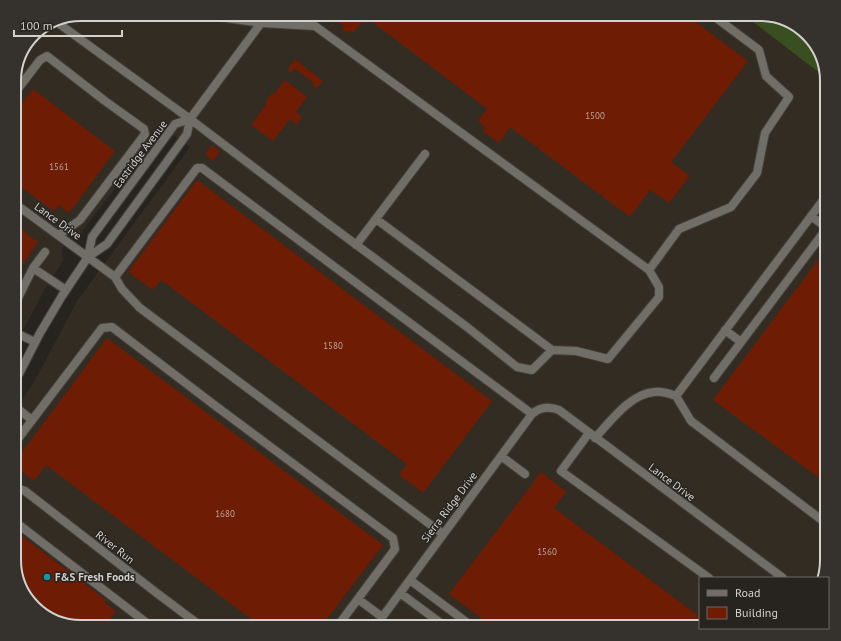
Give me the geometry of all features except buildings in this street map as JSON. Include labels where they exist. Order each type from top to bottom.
[{"type":"street","points":[[247,21],[315,26],[649,270],[659,287],[659,297],[608,359],[576,351],[552,350],[376,219]]},
{"type":"street","points":[[649,270],[679,229],[731,207],[757,173],[765,132],[789,97],[766,76],[759,50],[720,21]]},
{"type":"street","points":[[190,119],[261,23]]},
{"type":"street","points":[[62,25],[467,327],[517,367],[532,370],[552,350]]},
{"type":"street","points":[[21,85],[40,60],[47,56],[144,129],[145,134],[80,220],[58,235]]},
{"type":"street","name":"Eastridge Avenue","points":[[21,370],[35,342],[66,290],[88,257],[107,244],[187,134],[190,119],[175,124],[92,237],[88,257]]},
{"type":"street","points":[[356,245],[425,154]]},
{"type":"street","points":[[443,534],[140,308],[122,290],[115,277],[197,168],[202,168],[532,414]]},
{"type":"street","points":[[676,396],[820,204]]},
{"type":"street","name":"Lance Drive","points":[[21,208],[115,277]]},
{"type":"street","points":[[811,216],[820,223]]},
{"type":"street","points":[[714,378],[820,237]]},
{"type":"street","points":[[21,292],[33,268],[45,252]]},
{"type":"street","points":[[33,268],[66,290]]},
{"type":"street","points":[[21,435],[102,328],[112,327],[393,538],[395,549],[342,620]]},
{"type":"street","points":[[725,330],[741,342]]},
{"type":"street","points":[[21,335],[35,342]]},
{"type":"street","points":[[707,577],[561,471],[592,436],[630,403],[642,395],[653,392],[664,392],[676,396],[691,421],[820,519]]},
{"type":"street","name":"Lance Drive","points":[[547,407],[559,410],[782,577]]},
{"type":"street","name":"Sierra Ridge Drive","points":[[380,620],[532,414],[547,407]]},
{"type":"street","points":[[21,411],[32,420]]},
{"type":"street","points":[[501,456],[525,474]]},
{"type":"street","name":"River Run","points":[[21,490],[25,491],[193,620]]},
{"type":"street","points":[[21,526],[141,620]]},
{"type":"street","points":[[410,580],[464,620]]},
{"type":"street","points":[[400,593],[437,620]]},
{"type":"street","points":[[358,599],[382,617]]},
{"type":"shaded area","points":[[81,21],[752,21],[819,73],[820,81],[820,560],[817,577],[699,577],[699,620],[81,620],[62,617],[44,608],[36,600],[29,590],[23,576],[21,564],[21,402],[34,382],[77,301],[190,147],[162,127],[81,233],[74,233],[62,249],[63,261],[44,291],[21,334],[21,77],[27,54],[33,44],[41,36],[58,26],[69,22]]},
{"type":"green space","points":[[752,21],[772,22],[797,33],[808,44],[814,54],[819,73]]},
{"type":"place","name":"F&S Fresh Foods","points":[[47,577]]}]
